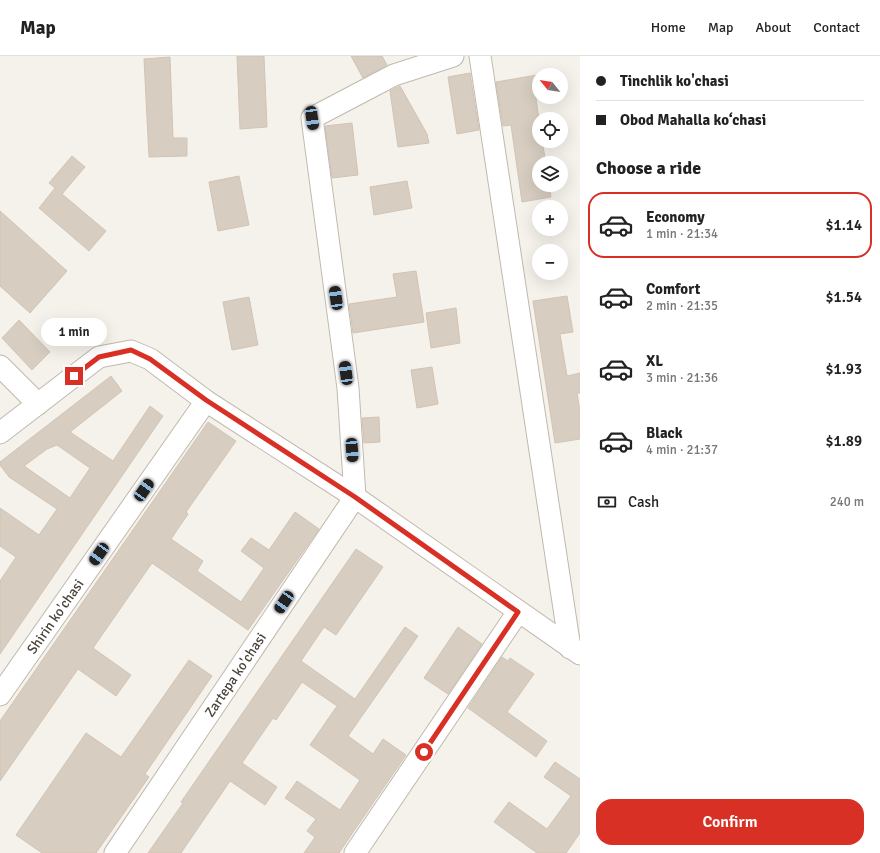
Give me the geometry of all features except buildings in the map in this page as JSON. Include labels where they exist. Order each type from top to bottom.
[{"type":"street","points":[[355,497],[348,388],[312,118],[394,75],[453,56]]},
{"type":"street","points":[[480,56],[575,651]]},
{"type":"street","points":[[0,433],[99,357],[131,350],[150,359],[206,400],[355,497],[575,651]]},
{"type":"street","points":[[0,366],[38,404]]},
{"type":"street","name":"Shirin ko'chasi","points":[[0,695],[206,400]]},
{"type":"street","name":"Zartepa ko'chasi","points":[[115,853],[355,497]]},
{"type":"street","points":[[355,853],[518,612]]},
{"type":"route","points":[[74,376],[99,357],[131,350],[150,359],[206,400],[355,497],[518,612],[424,752]]}]
